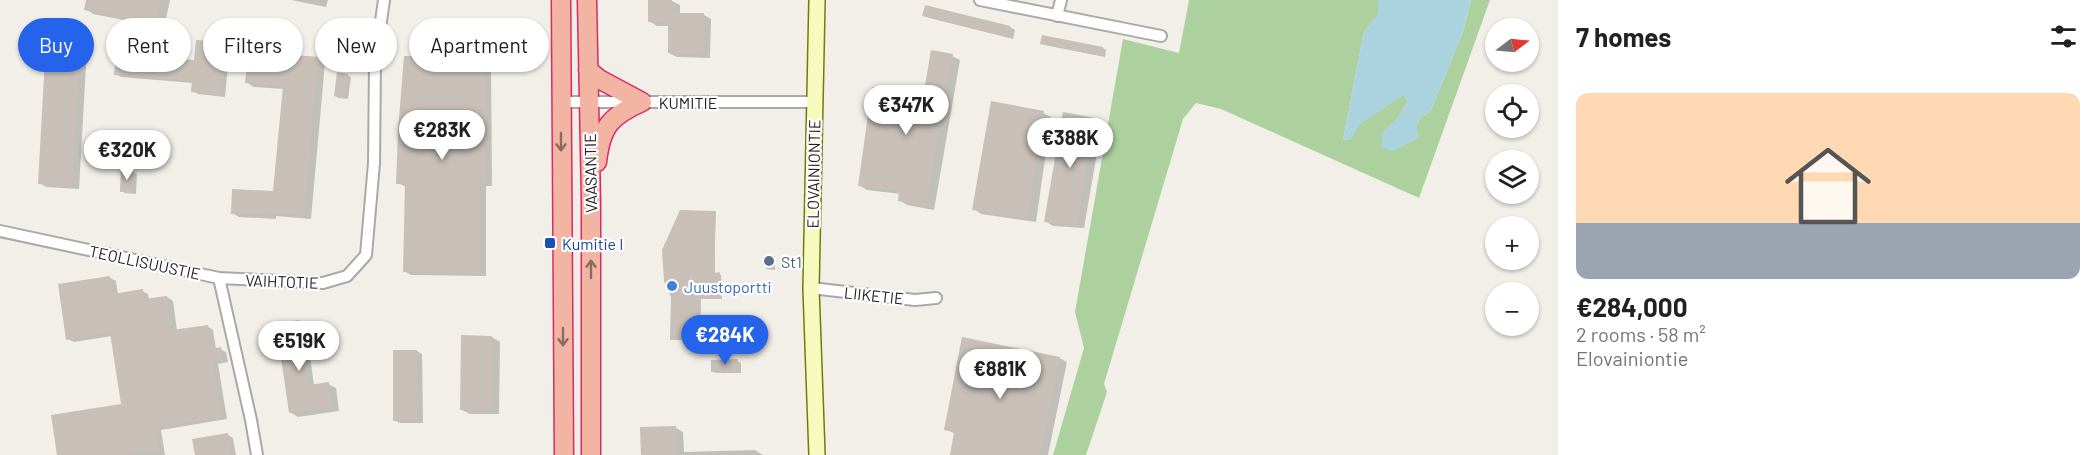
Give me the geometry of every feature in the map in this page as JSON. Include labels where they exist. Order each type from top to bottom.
[{"type":"highway","name":"VAASANTIE","points":[[561,0],[564,455]]},
{"type":"highway","name":"VAASANTIE","points":[[587,0],[591,202],[591,455]]},
{"type":"highway","points":[[588,70],[599,79],[642,102]]},
{"type":"highway","points":[[591,202],[597,156],[603,135],[610,122],[620,113],[642,102]]},
{"type":"main road","name":"ELOVAINIONTIE","points":[[816,0],[811,288],[817,455]]},
{"type":"street","name":"VAIHTOTIE","points":[[219,278],[322,283],[348,276],[366,255],[374,163],[375,63],[384,0]]},
{"type":"street","points":[[980,0],[1161,36]]},
{"type":"street","points":[[1057,16],[1061,0]]},
{"type":"street","name":"KUMITIE","points":[[561,102],[814,102]]},
{"type":"street","name":"TEOLLISUUSTIE","points":[[0,231],[219,278],[257,455]]},
{"type":"street","name":"LIIKETIE","points":[[811,288],[915,300],[936,297]]},
{"type":"green space","points":[[1189,0],[1378,0],[1378,15],[1364,32],[1343,140],[1351,139],[1359,124],[1404,94],[1408,101],[1398,118],[1383,132],[1419,138],[1415,129],[1420,118],[1430,112],[1463,32],[1471,0],[1490,0],[1419,198],[1221,109],[1196,103],[1183,119],[1104,384],[1107,392],[1086,455],[1053,455],[1084,348],[1075,312],[1123,39],[1179,53]]},
{"type":"water","points":[[1378,0],[1471,0],[1463,32],[1430,112],[1420,118],[1416,128],[1419,138],[1393,151],[1381,147],[1383,132],[1398,118],[1408,101],[1404,95],[1360,124],[1351,139],[1343,140],[1364,32],[1378,15]]},
{"type":"building","points":[[86,0],[161,0],[157,18],[122,18],[84,10]]},
{"type":"building","points":[[648,0],[672,0],[672,13],[704,13],[703,54],[668,53],[668,23],[648,22]]},
{"type":"building","points":[[925,5],[1010,26],[1007,37],[922,16]]},
{"type":"building","points":[[1042,35],[1103,47],[1101,56],[1040,44]]},
{"type":"building","points":[[196,40],[203,40],[203,72],[222,72],[220,95],[191,92],[192,81],[114,75],[114,72],[191,72],[191,60],[194,60]]},
{"type":"building","points":[[931,50],[953,54],[926,207],[898,201],[899,191],[858,186],[872,87],[923,97]]},
{"type":"building","points":[[303,56],[315,57],[317,72],[304,216],[269,213],[269,215],[231,214],[232,189],[273,191],[283,86],[245,83],[246,72],[303,72]]},
{"type":"building","points":[[404,56],[409,56],[409,72],[486,72],[486,183],[480,183],[480,273],[403,272],[405,184],[396,184]]},
{"type":"building","points":[[44,72],[78,72],[72,186],[38,184]]},
{"type":"building","points":[[337,72],[348,74],[345,98],[334,96]]},
{"type":"building","points":[[991,101],[1044,111],[1028,219],[972,210]]},
{"type":"building","points":[[1063,112],[1095,118],[1077,225],[1044,222]]},
{"type":"building","points":[[121,170],[134,171],[132,192],[120,192]]},
{"type":"building","points":[[680,210],[716,211],[714,273],[720,272],[721,299],[700,299],[699,340],[670,340],[671,297],[664,281],[662,250]]},
{"type":"building","points":[[110,276],[113,294],[143,289],[144,299],[167,296],[172,330],[208,325],[211,349],[221,347],[223,359],[213,361],[222,417],[156,427],[159,450],[129,455],[57,455],[51,415],[121,404],[110,333],[66,340],[58,284]]},
{"type":"building","points":[[299,320],[308,385],[329,382],[332,407],[289,413],[276,323]]},
{"type":"building","points":[[461,335],[492,336],[492,411],[460,410]]},
{"type":"building","points":[[962,337],[1060,357],[1040,455],[950,455],[954,432],[944,430]]},
{"type":"building","points":[[393,350],[417,350],[417,421],[393,421]]},
{"type":"building","points":[[738,359],[738,372],[711,372],[711,360]]},
{"type":"building","points":[[676,426],[677,455],[641,455],[640,427]]},
{"type":"building","points":[[228,433],[231,455],[195,455],[192,439]]},
{"type":"place","name":"Kumitie I","points":[[550,243]]},
{"type":"place","name":"St1","points":[[769,261]]},
{"type":"place","name":"Juustoportti","points":[[672,286]]}]
